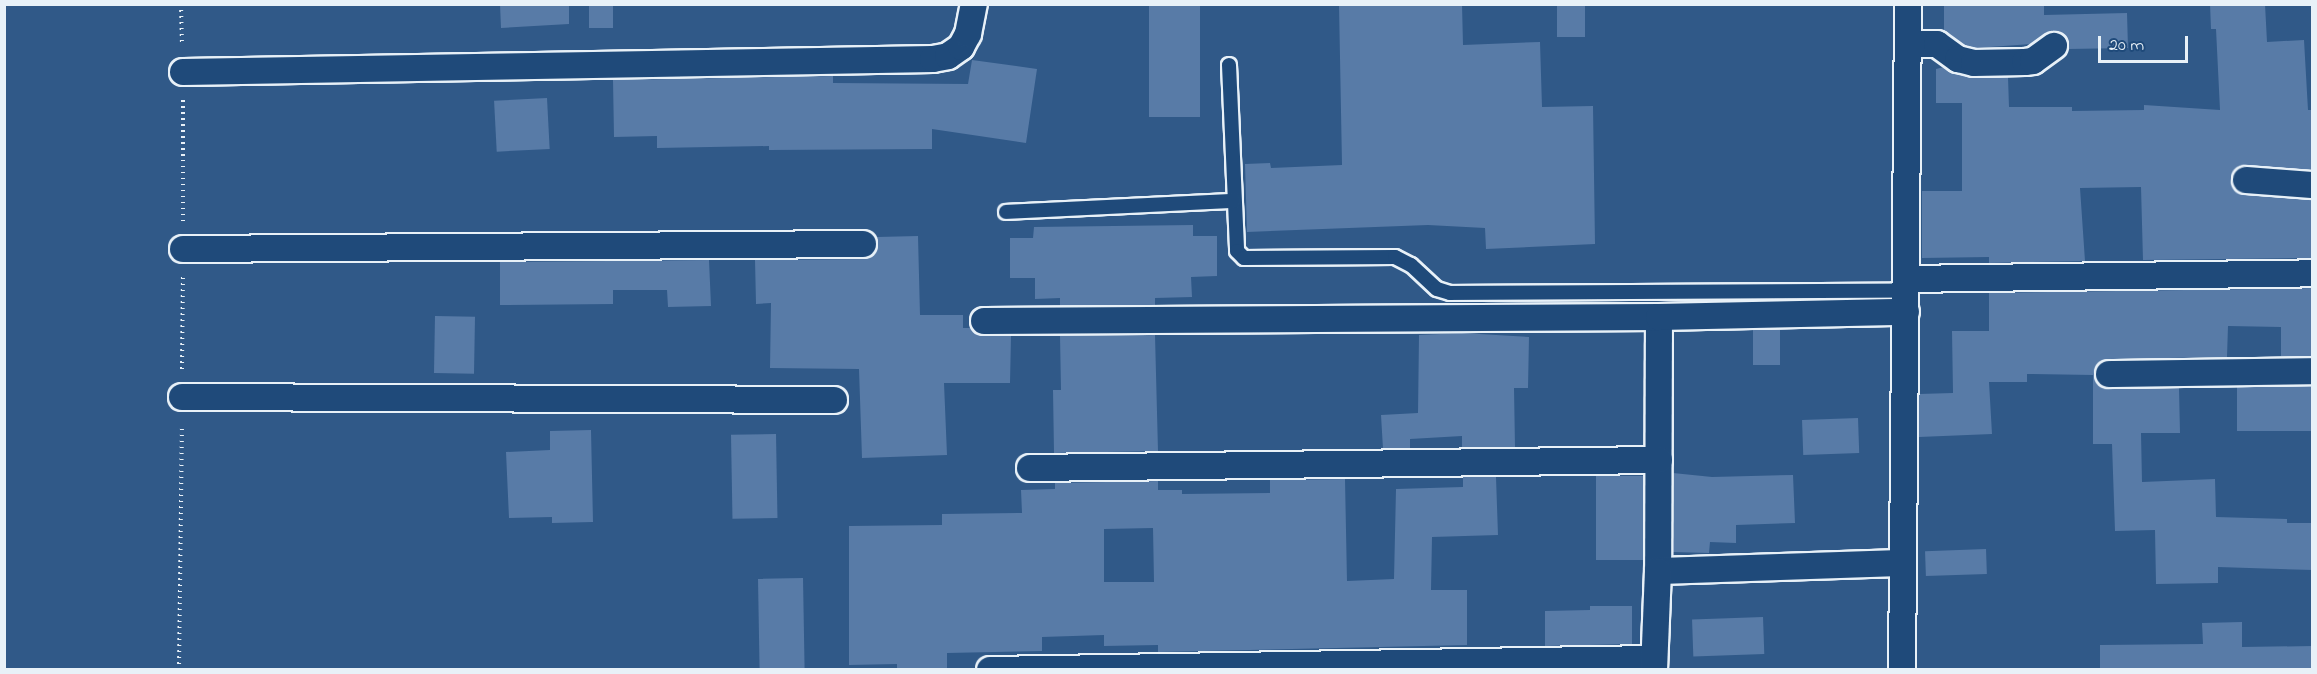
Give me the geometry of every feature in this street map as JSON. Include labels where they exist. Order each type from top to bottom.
[{"type":"street","points":[[183,72],[933,59],[948,56],[961,47],[968,33],[974,4]]},
{"type":"street","points":[[1902,669],[1908,4]]},
{"type":"street","points":[[1908,44],[1937,44],[1958,59],[1974,63],[2014,64],[2032,61],[2054,46]]},
{"type":"street","points":[[2246,180],[2313,185]]},
{"type":"street","points":[[183,249],[862,244]]},
{"type":"street","points":[[984,321],[1659,316],[1906,294],[2313,273]]},
{"type":"street","points":[[990,669],[1654,664],[1658,571],[1659,316]]},
{"type":"street","points":[[2109,374],[2313,371]]},
{"type":"street","points":[[182,397],[834,400]]},
{"type":"street","points":[[1030,468],[1659,460]]},
{"type":"street","points":[[1658,571],[1902,563]]},
{"type":"lane","points":[[1228,65],[1237,251],[1241,257],[1395,257],[1411,265],[1437,289],[1450,293],[1906,294]]},
{"type":"lane","points":[[1005,212],[1234,201]]},
{"type":"path","points":[[179,669],[183,249],[181,4]]},
{"type":"building","points":[[500,4],[569,4],[569,24],[501,28]]},
{"type":"building","points":[[589,4],[613,4],[613,28],[589,28]]},
{"type":"building","points":[[1149,4],[1200,4],[1200,117],[1149,117]]},
{"type":"building","points":[[1339,4],[1462,4],[1463,45],[1540,42],[1542,107],[1593,106],[1595,244],[1486,249],[1485,228],[1428,225],[1247,232],[1245,164],[1270,163],[1271,168],[1342,165]]},
{"type":"building","points":[[1557,4],[1585,4],[1585,37],[1557,37]]},
{"type":"building","points":[[1944,4],[2044,4],[2044,15],[2127,13],[2128,48],[2068,49],[2066,37],[2053,31],[2031,44],[1976,48],[1964,45],[1944,31]]},
{"type":"building","points":[[2210,4],[2265,4],[2267,42],[2304,40],[2308,110],[2313,110],[2313,170],[2247,165],[2234,171],[2231,179],[2237,192],[2244,195],[2313,200],[2313,258],[2143,260],[2141,187],[2080,188],[2085,261],[1989,263],[1989,257],[1922,258],[1922,191],[1962,191],[1962,103],[1936,103],[1936,69],[1944,67],[1971,78],[2008,77],[2009,107],[2072,107],[2072,111],[2144,110],[2144,105],[2220,110],[2216,29],[2211,29]]},
{"type":"building","points":[[972,60],[1037,69],[1026,143],[932,129],[932,149],[769,150],[769,146],[657,148],[657,136],[614,137],[613,80],[833,76],[833,83],[968,84]]},
{"type":"building","points":[[547,98],[550,149],[497,152],[494,101]]},
{"type":"building","points":[[1193,225],[1193,236],[1217,236],[1217,276],[1191,277],[1192,297],[1155,298],[1155,305],[1060,306],[1060,298],[1035,299],[1035,278],[1010,278],[1010,238],[1033,238],[1034,227]]},
{"type":"building","points":[[918,236],[920,315],[963,315],[963,328],[971,328],[977,334],[1011,336],[1010,383],[944,383],[947,455],[862,458],[859,369],[770,368],[771,303],[756,304],[755,260],[863,259],[876,252],[877,237]]},
{"type":"building","points":[[709,260],[711,306],[668,307],[667,290],[613,290],[613,304],[500,305],[500,262]]},
{"type":"building","points":[[2313,288],[2313,356],[2281,356],[2281,327],[2228,326],[2227,357],[2109,359],[2101,361],[2094,374],[2096,382],[2109,389],[2179,388],[2180,433],[2141,433],[2142,482],[2215,479],[2216,517],[2287,519],[2287,523],[2313,523],[2313,570],[2218,567],[2218,583],[2156,584],[2155,530],[2115,531],[2112,444],[2093,444],[2093,375],[2027,374],[2027,382],[1989,382],[1992,434],[1919,437],[1919,394],[1953,393],[1952,331],[1989,331],[1989,293]]},
{"type":"building","points":[[435,316],[475,317],[474,374],[434,373]]},
{"type":"building","points":[[1753,330],[1780,330],[1780,365],[1753,365]]},
{"type":"building","points":[[1462,333],[1529,337],[1528,388],[1514,388],[1515,447],[1462,447],[1462,436],[1410,439],[1410,448],[1383,449],[1381,415],[1418,413],[1419,335]]},
{"type":"building","points":[[1155,335],[1158,451],[1054,453],[1053,390],[1061,390],[1060,336]]},
{"type":"building","points":[[2237,386],[2312,386],[2312,431],[2237,431]]},
{"type":"building","points":[[1858,418],[1859,453],[1803,455],[1802,420]]},
{"type":"building","points":[[591,430],[593,522],[552,523],[552,517],[509,518],[506,452],[550,450],[550,431]]},
{"type":"building","points":[[776,434],[777,518],[732,519],[731,435]]},
{"type":"building","points":[[1673,473],[1712,477],[1793,475],[1795,523],[1736,525],[1736,543],[1710,542],[1709,553],[1673,552]]},
{"type":"building","points":[[1596,476],[1643,476],[1643,560],[1596,560]]},
{"type":"building","points":[[1463,477],[1496,477],[1498,535],[1432,537],[1431,590],[1467,590],[1467,645],[1158,652],[1158,645],[1104,646],[1104,635],[1042,637],[1042,651],[947,653],[947,669],[897,669],[897,664],[849,665],[849,526],[942,525],[942,514],[1022,513],[1021,490],[1055,489],[1055,483],[1158,481],[1158,490],[1182,490],[1182,494],[1270,493],[1270,480],[1345,479],[1347,581],[1394,579],[1396,489],[1463,487]],"holes":[[[1153,528],[1154,582],[1104,582],[1104,529]]]},
{"type":"building","points":[[1986,549],[1987,574],[1926,576],[1925,551]]},
{"type":"building","points":[[803,578],[805,669],[760,670],[758,579]]},
{"type":"building","points":[[1590,606],[1632,606],[1632,644],[1545,646],[1545,611],[1590,610]]},
{"type":"building","points":[[1763,617],[1764,654],[1693,656],[1692,619]]},
{"type":"building","points":[[2242,622],[2242,647],[2313,646],[2313,669],[2100,669],[2100,645],[2203,644],[2202,623]]}]
